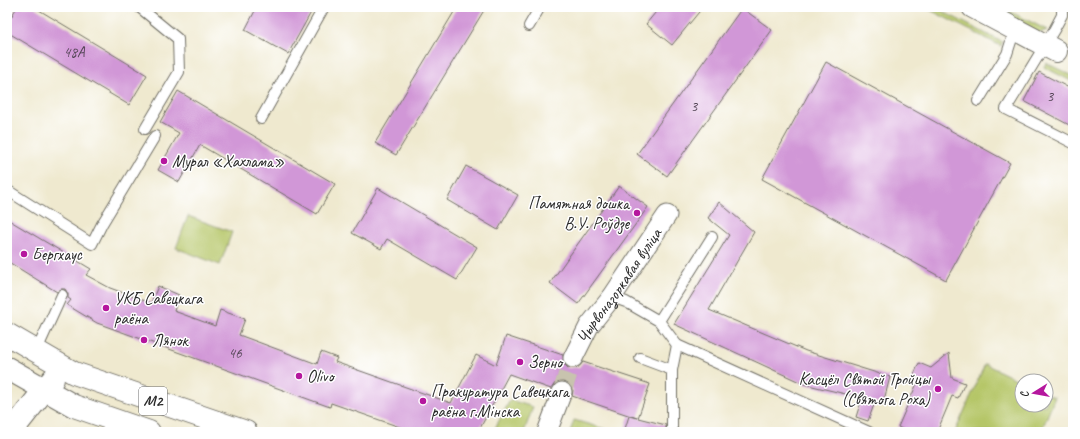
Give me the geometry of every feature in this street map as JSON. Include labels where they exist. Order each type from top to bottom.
[{"type":"main road","points":[[973,7],[1050,48]]},
{"type":"main road","name":"М2","points":[[7,334],[62,367],[81,376],[246,432]]},
{"type":"main road","points":[[11,432],[62,367]]},
{"type":"main road","name":"М2","points":[[7,368],[74,406],[149,432]]},
{"type":"street","name":"Чырвоназоркавая вуліца","points":[[573,358],[589,326],[612,297],[668,214]]},
{"type":"street","points":[[547,432],[562,392]]},
{"type":"lane","points":[[139,7],[178,38],[178,72],[145,129]]},
{"type":"lane","points":[[261,119],[324,7]]},
{"type":"lane","points":[[529,26],[540,7]]},
{"type":"lane","points":[[1062,7],[1062,15],[1050,48],[1006,109],[1073,143]]},
{"type":"lane","points":[[978,101],[1007,54],[1015,29]]},
{"type":"lane","points":[[7,190],[92,244],[102,224],[155,136]]},
{"type":"lane","points":[[659,321],[712,237]]},
{"type":"lane","points":[[36,352],[62,295]]},
{"type":"lane","points":[[612,297],[626,302],[659,321],[677,345],[869,432]]},
{"type":"lane","points":[[674,431],[672,370],[677,345]]},
{"type":"lane","points":[[640,358],[672,370]]},
{"type":"green space","points":[[924,7],[934,7],[1002,42],[1001,46]]},
{"type":"green space","points":[[986,7],[1001,7],[1047,30],[1037,34]]},
{"type":"green space","points":[[1046,63],[1073,76],[1073,82],[1044,67]]},
{"type":"green space","points":[[188,216],[232,232],[220,265],[176,248]]},
{"type":"green space","points":[[985,364],[1014,378],[1014,413],[1049,413],[1041,432],[955,432]]},
{"type":"green space","points":[[510,400],[533,407],[524,432],[493,432]]},
{"type":"green space","points":[[574,420],[608,430],[607,432],[570,432]]},
{"type":"building","points":[[17,7],[34,7],[147,75],[129,105],[7,32],[7,24]]},
{"type":"building","points":[[257,7],[314,7],[288,54],[245,30]]},
{"type":"building","points":[[457,7],[486,7],[396,155],[375,143]]},
{"type":"building","points":[[660,7],[703,7],[672,45],[646,24]]},
{"type":"building","points":[[742,8],[772,30],[667,176],[637,154]]},
{"type":"building","points":[[826,62],[1010,163],[946,280],[762,179]]},
{"type":"building","points":[[1039,72],[1073,90],[1073,127],[1024,101]]},
{"type":"building","points":[[178,91],[335,184],[317,214],[200,145],[179,182],[158,170],[179,133],[160,122]]},
{"type":"building","points":[[466,166],[518,195],[498,230],[447,200]]},
{"type":"building","points":[[619,186],[648,207],[578,304],[550,283]]},
{"type":"building","points":[[378,188],[477,247],[457,280],[387,239],[381,249],[352,233]]},
{"type":"building","points":[[719,202],[754,232],[709,310],[806,351],[890,377],[883,404],[875,402],[868,421],[856,417],[862,398],[804,384],[674,324],[729,235],[708,218]]},
{"type":"building","points":[[7,219],[91,269],[86,275],[110,288],[151,303],[158,286],[179,295],[174,311],[215,326],[220,310],[245,319],[239,335],[317,364],[321,352],[337,358],[335,362],[451,403],[476,355],[496,365],[506,336],[563,355],[564,364],[568,368],[579,367],[583,362],[650,384],[638,418],[666,425],[666,432],[624,432],[629,416],[637,418],[572,396],[573,390],[566,382],[561,381],[555,383],[551,389],[509,374],[478,432],[414,432],[331,403],[330,407],[97,323],[67,305],[71,300],[68,298],[68,294],[65,289],[61,289],[57,292],[7,261]]},
{"type":"building","name":"Касцёл Святой Тройцы (Святога Роха)","points":[[949,353],[952,378],[965,383],[958,398],[952,396],[937,432],[908,432],[898,427],[918,381],[912,379],[919,363],[931,368]]},
{"type":"tunnel","points":[[562,392],[573,358]]},
{"type":"place","name":"Мурал «Хахлама»","points":[[164,161]]},
{"type":"place","name":"Памятная дошка В.У. Роўдзе","points":[[637,213]]},
{"type":"place","name":"Бергхаус","points":[[24,254]]},
{"type":"place","name":"УКБ Савецкага раёна","points":[[106,308]]},
{"type":"place","name":"Лянок","points":[[144,340]]},
{"type":"place","name":"Зерно","points":[[520,362]]},
{"type":"place","name":"Olivo","points":[[299,376]]},
{"type":"place","name":"Касцёл Святой Тройцы (Святога Роха)","points":[[938,389]]},
{"type":"place","name":"Пракуратура Савецкага раёна г.Мінска","points":[[423,401]]}]
